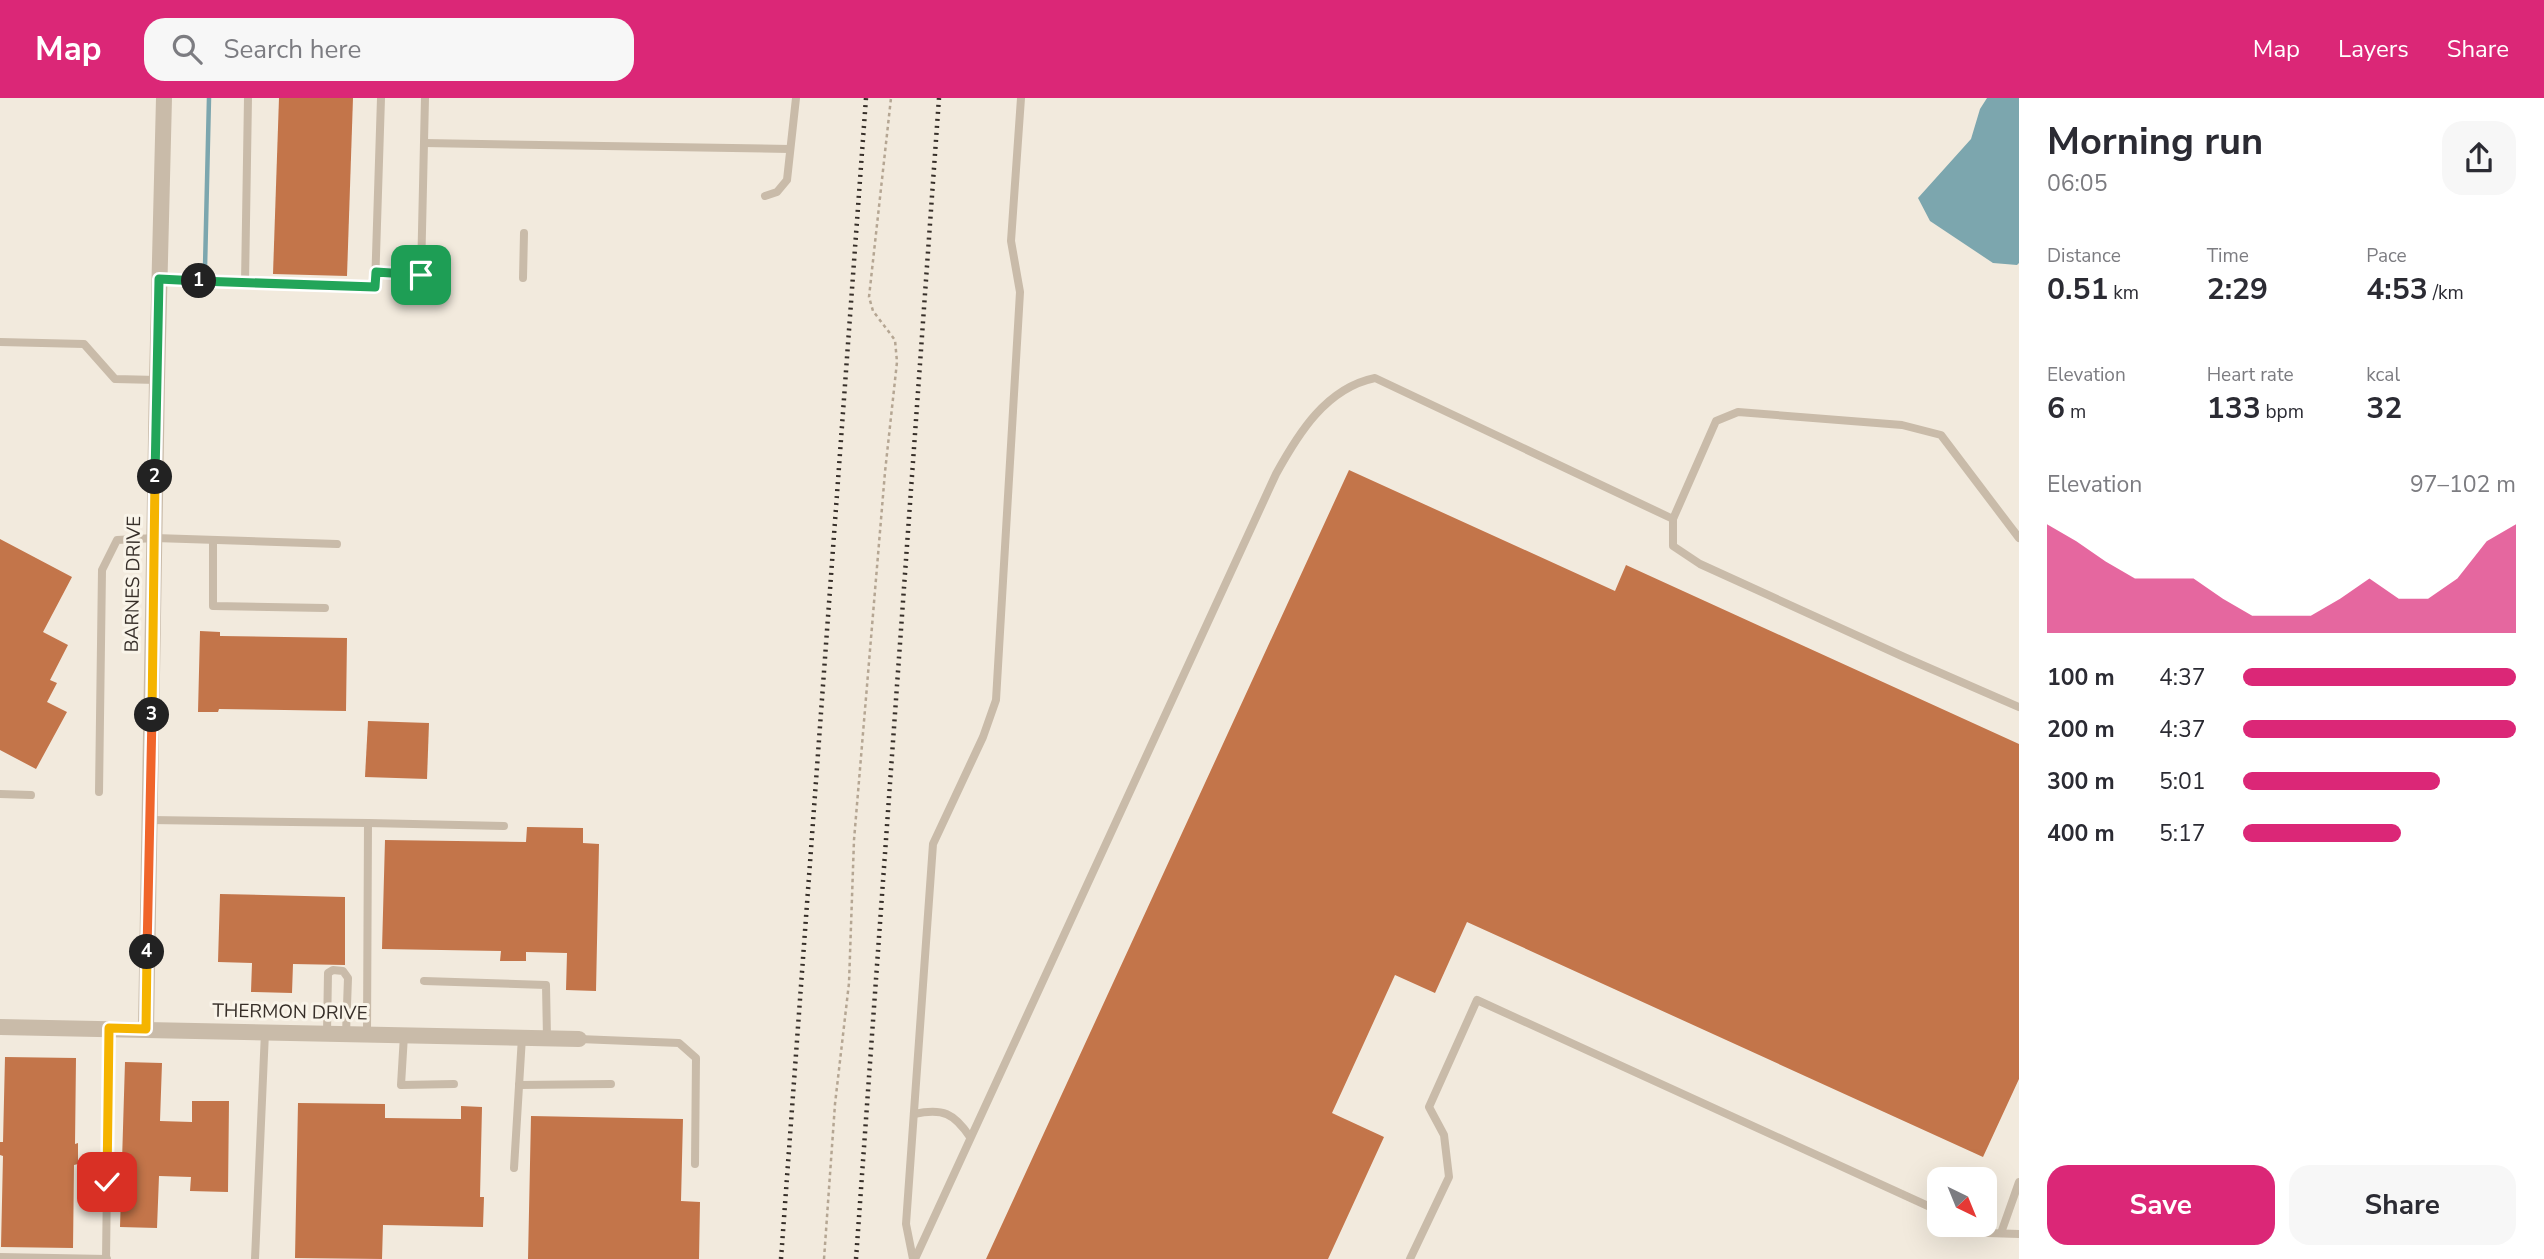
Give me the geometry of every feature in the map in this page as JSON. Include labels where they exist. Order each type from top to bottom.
[{"type":"street","name":"BARNES DRIVE","points":[[146,1029],[164,98]]},
{"type":"street","name":"THERMON DRIVE","points":[[0,1027],[579,1039]]},
{"type":"lane","points":[[245,283],[248,98]]},
{"type":"lane","points":[[159,279],[375,287],[381,98]]},
{"type":"lane","points":[[376,272],[421,275],[425,98]]},
{"type":"lane","points":[[765,196],[776,192],[787,180],[796,98]]},
{"type":"lane","points":[[914,1259],[906,1224],[933,844],[983,737],[996,700],[1020,292],[1011,241],[1021,98]]},
{"type":"lane","points":[[424,143],[790,149]]},
{"type":"lane","points":[[523,278],[524,233]]},
{"type":"lane","points":[[0,342],[84,344],[115,379],[157,380]]},
{"type":"lane","points":[[914,1259],[1276,474],[1298,435],[1331,399],[1356,382],[1375,378],[1673,519]]},
{"type":"lane","points":[[2019,538],[1941,435],[1902,425],[1738,412],[1716,421],[1673,519],[1674,546],[1700,564],[2019,707]]},
{"type":"lane","points":[[99,792],[102,570],[117,540],[155,538],[337,544]]},
{"type":"lane","points":[[213,540],[213,606],[325,608]]},
{"type":"lane","points":[[0,794],[31,795]]},
{"type":"lane","points":[[150,820],[505,826]]},
{"type":"lane","points":[[367,1034],[368,823]]},
{"type":"lane","points":[[327,1033],[328,973],[334,970],[343,971],[348,978],[346,1034]]},
{"type":"lane","points":[[424,981],[546,985],[547,1038]]},
{"type":"lane","points":[[1410,1259],[1449,1177],[1444,1135],[1429,1107],[1477,1000],[1927,1206]]},
{"type":"lane","points":[[0,1257],[107,1259],[109,1028]]},
{"type":"lane","points":[[256,1259],[265,1032]]},
{"type":"lane","points":[[404,1035],[401,1085],[454,1084]]},
{"type":"lane","points":[[514,1168],[522,1037]]},
{"type":"lane","points":[[579,1039],[679,1043],[696,1058],[695,1164]]},
{"type":"lane","points":[[519,1085],[611,1084]]},
{"type":"lane","points":[[914,1114],[944,1112],[960,1123],[970,1137]]},
{"type":"lane","points":[[2001,1233],[2019,1182]]},
{"type":"lane","points":[[1997,1233],[2019,1234]]},
{"type":"path","points":[[824,1259],[835,1104],[849,984],[854,840],[897,362],[895,340],[873,311],[869,297],[891,98]]},
{"type":"water","points":[[1987,98],[2019,98],[2017,265],[1993,263],[1930,221],[1918,198],[1971,139],[1980,109]]},
{"type":"building","points":[[279,98],[353,98],[347,276],[273,274]]},
{"type":"building","points":[[1349,470],[1615,591],[1626,565],[2019,744],[2019,1079],[1983,1157],[1467,922],[1435,993],[1395,975],[1332,1113],[1384,1137],[1328,1259],[986,1259]]},
{"type":"building","points":[[0,539],[72,577],[43,632],[68,645],[50,680],[57,683],[47,702],[67,712],[36,769],[0,750]]},
{"type":"building","points":[[200,631],[220,632],[220,636],[347,638],[346,711],[219,709],[218,712],[198,712]]},
{"type":"building","points":[[368,721],[429,723],[427,779],[365,777]]},
{"type":"building","points":[[527,827],[583,828],[583,843],[599,844],[596,991],[566,990],[567,953],[526,952],[526,961],[500,961],[501,951],[382,949],[385,840],[526,842]]},
{"type":"building","points":[[220,894],[345,897],[345,965],[293,964],[292,993],[251,992],[252,963],[218,962]]},
{"type":"building","points":[[5,1057],[76,1058],[75,1144],[78,1143],[78,1164],[74,1165],[73,1248],[1,1247],[3,1156],[0,1155],[0,1142],[3,1142]]},
{"type":"building","points":[[125,1062],[162,1063],[160,1121],[192,1122],[192,1101],[229,1101],[228,1192],[190,1191],[191,1177],[159,1176],[157,1228],[120,1227]]},
{"type":"building","points":[[298,1103],[385,1104],[385,1118],[461,1119],[461,1106],[482,1107],[480,1197],[484,1197],[483,1227],[383,1225],[382,1259],[295,1258]]},
{"type":"building","points":[[531,1116],[683,1119],[681,1201],[700,1202],[699,1259],[528,1259]]},
{"type":"waterway","points":[[205,268],[209,98]]},
{"type":"railway","points":[[781,1259],[866,98]]},
{"type":"railway","points":[[856,1259],[939,98]]},
{"type":"route","points":[[107,1182],[109,1028],[146,1029],[159,279],[375,287],[376,272],[421,275]]}]
